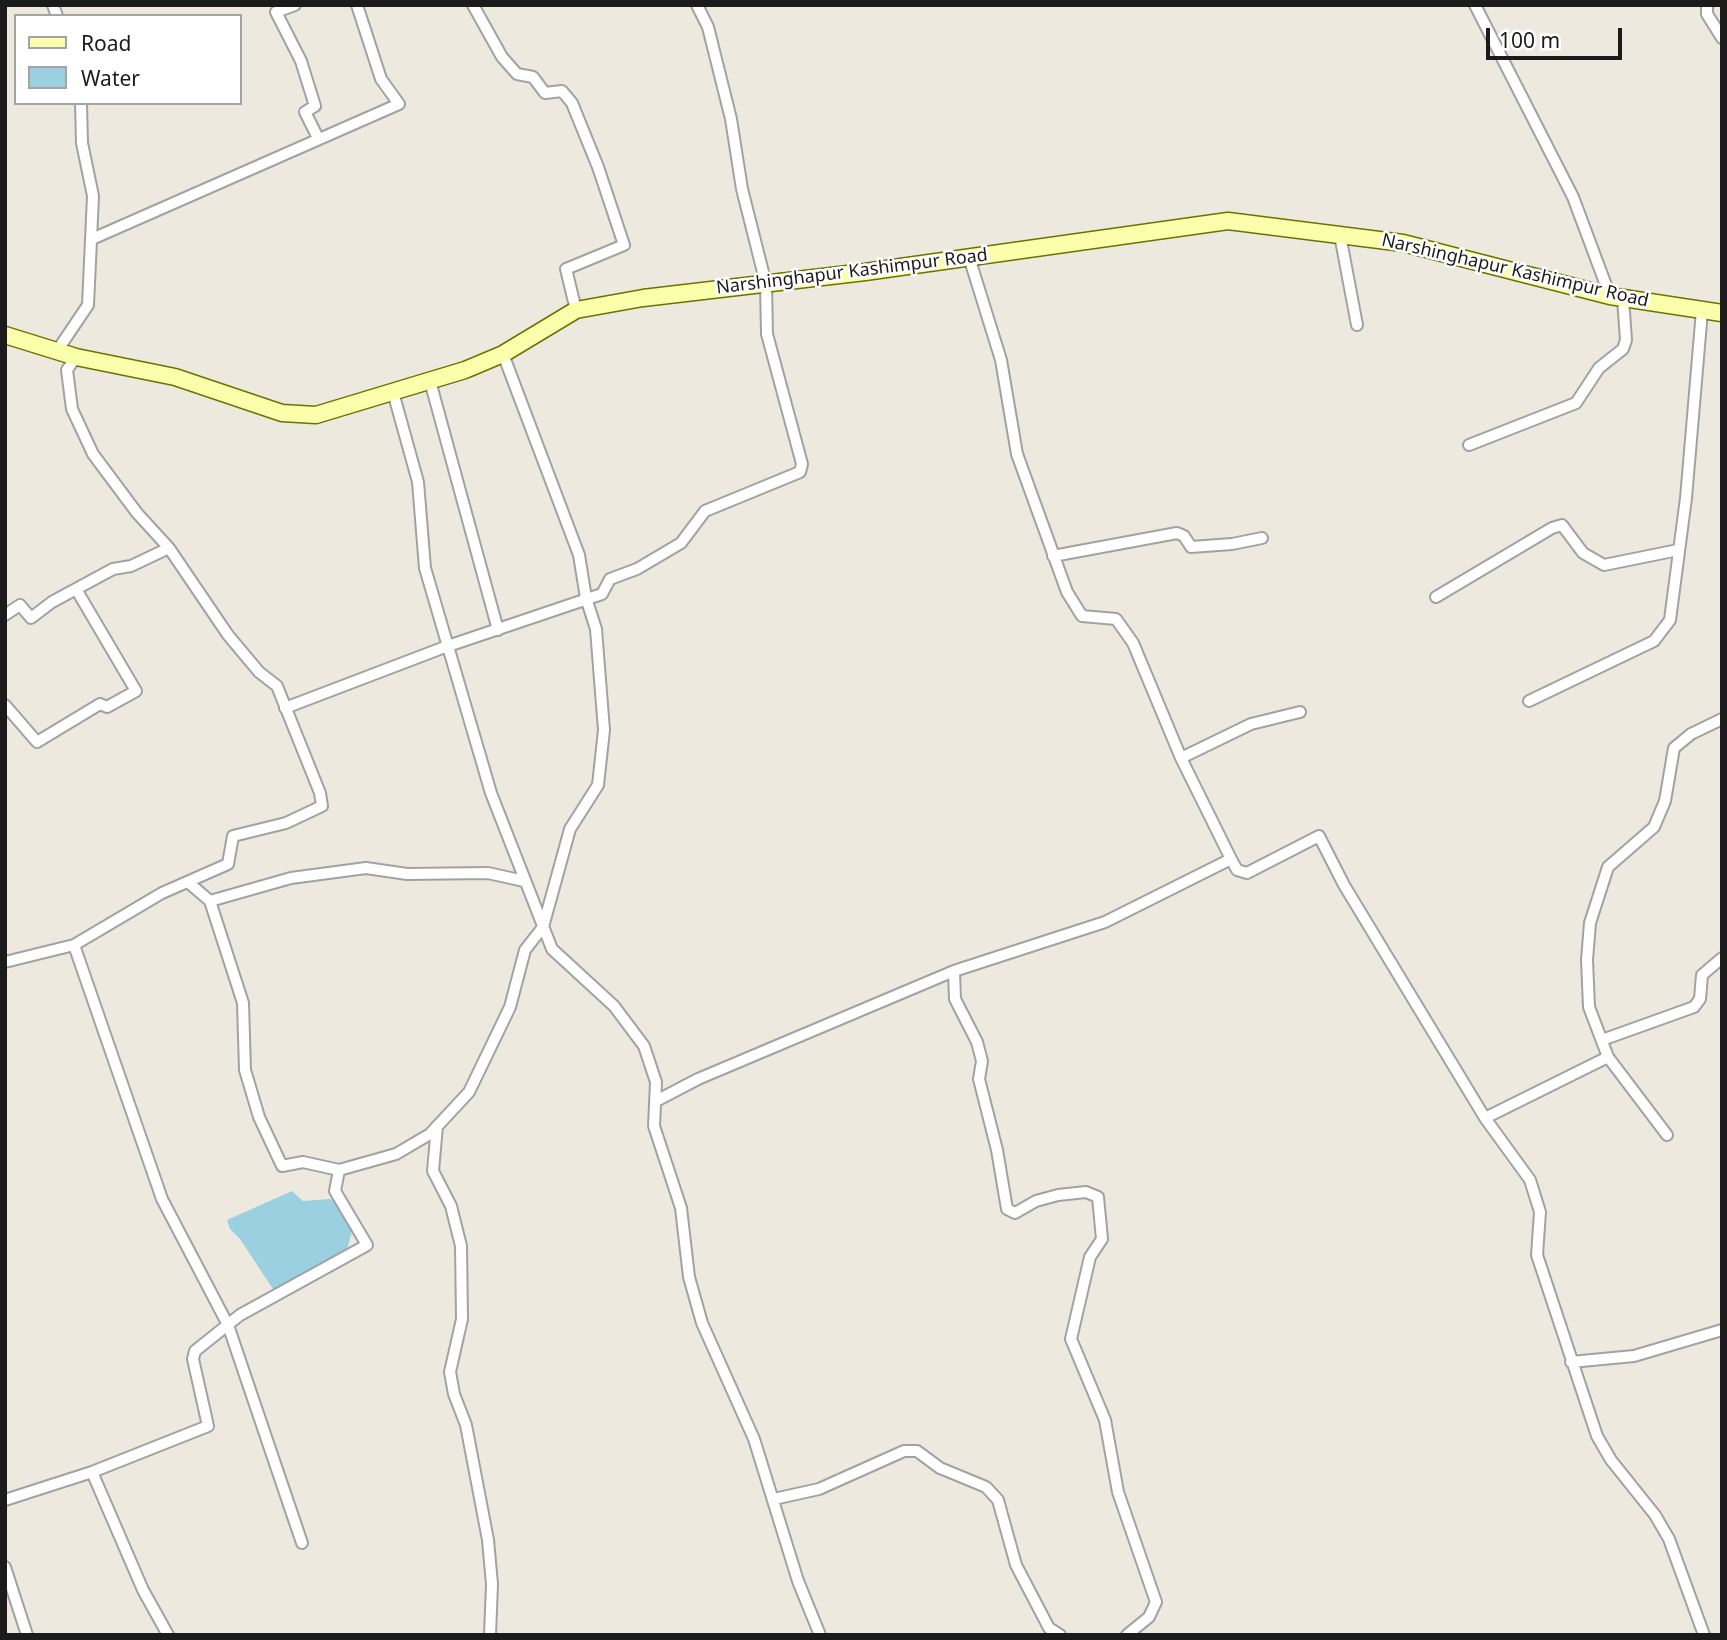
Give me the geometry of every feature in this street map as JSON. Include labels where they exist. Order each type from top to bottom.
[{"type":"street","points":[[295,5],[276,12],[301,61],[315,106],[305,112],[318,138]]},
{"type":"street","points":[[92,239],[399,104],[382,79],[357,5]]},
{"type":"street","points":[[474,5],[502,57],[517,74],[533,77],[545,93],[562,91],[572,103],[607,193],[624,245],[566,270],[576,310]]},
{"type":"street","points":[[285,708],[445,647],[602,594],[610,579],[637,569],[681,543],[705,511],[800,472],[803,464],[767,334],[766,284],[742,189],[728,106],[708,27],[698,5]]},
{"type":"street","points":[[1469,445],[1576,403],[1599,368],[1623,349],[1626,340],[1617,297],[1573,197],[1475,5]]},
{"type":"street","points":[[1707,5],[1707,14],[1722,38]]},
{"type":"street","points":[[57,351],[88,305],[93,196],[82,143],[81,105]]},
{"type":"street","name":"Narshinghapur Kashimpur Road","points":[[5,335],[76,357],[174,377],[282,414],[316,415],[430,381],[503,354],[576,310],[643,298],[766,284],[1228,221],[1403,243],[1617,297],[1722,313]]},
{"type":"street","points":[[1340,235],[1357,325]]},
{"type":"street","points":[[969,257],[1001,360],[1017,454],[1067,592],[1082,616],[1116,619],[1133,643],[1181,758],[1237,870],[1247,873],[1320,836],[1344,885],[1485,1118],[1534,1189],[1540,1212],[1537,1255],[1571,1362],[1605,1452],[1655,1515],[1669,1539],[1704,1635]]},
{"type":"street","points":[[1529,701],[1654,641],[1670,620],[1686,498],[1702,310]]},
{"type":"street","points":[[189,883],[210,901],[243,1003],[245,1070],[259,1117],[282,1166],[303,1163],[339,1170],[396,1154],[430,1134],[468,1093],[510,1007],[525,950],[543,927],[570,829],[598,785],[604,730],[596,629],[586,598],[579,555],[503,354]]},
{"type":"street","points":[[5,962],[74,945],[162,893],[228,864],[233,836],[286,822],[322,806],[320,793],[277,686],[259,672],[228,635],[169,548],[137,513],[93,454],[72,409],[67,370],[76,357]]},
{"type":"street","points":[[430,381],[498,630]]},
{"type":"street","points":[[393,392],[418,482],[425,568],[445,647],[473,726],[491,793],[552,949],[614,1006],[644,1046],[656,1082],[654,1126],[681,1208],[689,1277],[702,1323],[754,1439],[798,1581],[820,1635]]},
{"type":"street","points":[[1436,597],[1552,528],[1562,525],[1583,552],[1604,565],[1678,550]]},
{"type":"street","points":[[1053,556],[1177,533],[1184,536],[1191,547],[1232,544],[1262,538]]},
{"type":"street","points":[[5,615],[20,605],[31,618],[52,602],[113,569],[131,566],[169,548]]},
{"type":"street","points":[[5,705],[37,742],[100,704],[107,706],[136,691],[76,589]]},
{"type":"street","points":[[1181,758],[1251,724],[1300,712]]},
{"type":"street","points":[[1667,1135],[1608,1056],[1589,1007],[1587,960],[1590,923],[1608,867],[1654,827],[1665,801],[1674,748],[1691,734],[1722,719]]},
{"type":"street","points":[[656,1101],[698,1079],[954,971],[1105,922],[1231,859]]},
{"type":"street","points":[[210,901],[292,878],[366,867],[407,874],[488,873],[524,881]]},
{"type":"street","points":[[74,945],[162,1199],[228,1325],[302,1543]]},
{"type":"street","points":[[1602,1040],[1694,1007],[1700,999],[1702,975],[1722,958]]},
{"type":"street","points":[[954,971],[955,999],[977,1042],[982,1061],[979,1079],[997,1150],[1007,1209],[1015,1213],[1036,1201],[1058,1195],[1086,1192],[1098,1197],[1102,1239],[1090,1257],[1071,1339],[1105,1420],[1121,1503],[1138,1541],[1156,1602],[1149,1617],[1127,1635]]},
{"type":"street","points":[[1485,1118],[1608,1056]]},
{"type":"street","points":[[437,1125],[433,1171],[452,1206],[461,1246],[464,1295],[450,1372],[454,1394],[466,1425],[487,1531],[492,1584],[490,1635]]},
{"type":"street","points":[[5,1500],[92,1472],[208,1426],[193,1359],[195,1352],[240,1315],[367,1245],[335,1191],[339,1170]]},
{"type":"street","points":[[1571,1362],[1634,1356],[1722,1330]]},
{"type":"street","points":[[774,1499],[819,1489],[904,1451],[917,1451],[940,1468],[986,1487],[998,1500],[1016,1565],[1049,1628],[1060,1635]]},
{"type":"street","points":[[92,1472],[143,1590],[168,1635]]},
{"type":"street","points":[[5,1567],[27,1635]]},
{"type":"water","points":[[292,1191],[303,1201],[330,1199],[339,1203],[349,1219],[352,1231],[347,1250],[273,1289],[240,1239],[230,1229],[227,1220]]}]
